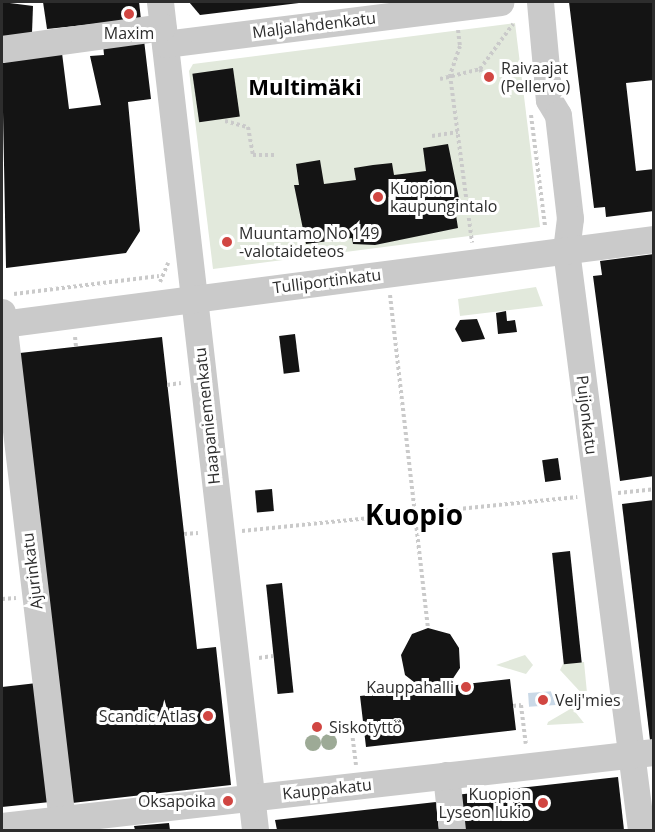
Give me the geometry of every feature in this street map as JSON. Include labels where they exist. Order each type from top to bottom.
[{"type":"street","name":"Puijonkatu","points":[[540,2],[540,103],[558,115],[570,218],[566,250],[598,495],[643,753],[641,831]]},
{"type":"street","name":"Maljalahdenkatu","points":[[2,49],[163,24],[355,10],[506,13]]},
{"type":"street","name":"Haapaniemenkatu","points":[[163,24],[255,831]]},
{"type":"street","name":"Tulliportinkatu","points":[[2,320],[654,239]]},
{"type":"street","name":"Ajurinkatu","points":[[2,320],[62,825]]},
{"type":"street","name":"Kauppakatu","points":[[2,826],[62,825],[252,797],[643,753]]},
{"type":"street","points":[[446,775],[452,831]]},
{"type":"path","points":[[480,69],[506,13]]},
{"type":"path","points":[[458,30],[450,75],[473,246]]},
{"type":"path","points":[[440,79],[480,69]]},
{"type":"path","points":[[480,69],[485,79]]},
{"type":"path","points":[[537,233],[545,227],[540,103]]},
{"type":"path","points":[[225,121],[248,127],[255,156],[275,155]]},
{"type":"path","points":[[432,136],[458,132]]},
{"type":"path","points":[[462,248],[484,245]]},
{"type":"path","points":[[2,296],[159,276],[166,263]]},
{"type":"path","points":[[390,295],[428,628]]},
{"type":"path","points":[[75,336],[76,347]]},
{"type":"path","points":[[167,385],[182,383]]},
{"type":"path","points":[[220,532],[654,489]]},
{"type":"path","points":[[259,658],[273,656]]},
{"type":"path","points":[[435,686],[446,688]]},
{"type":"path","points":[[513,706],[521,705],[529,766]]},
{"type":"path","points":[[358,785],[351,724],[363,723]]},
{"type":"shaded area","points":[[515,23],[540,227],[213,269],[189,71],[193,64]]},
{"type":"shaded area","points":[[536,287],[543,306],[460,316],[458,299]]},
{"type":"shaded area","points":[[525,655],[533,665],[526,674],[496,665]]},
{"type":"shaded area","points":[[584,662],[587,693],[585,697],[560,670],[563,664]]},
{"type":"shaded area","points":[[572,708],[584,723],[547,725],[548,722]]},
{"type":"water","points":[[555,691],[556,705],[529,707],[528,693]]},
{"type":"building","points":[[2,2],[33,6],[32,33],[2,37]]},
{"type":"building","points":[[43,2],[139,2],[141,19],[47,29]]},
{"type":"building","points":[[189,2],[299,2],[299,3],[200,15]]},
{"type":"building","points":[[569,2],[654,2],[654,80],[626,83],[636,171],[654,169],[654,211],[606,217],[605,207],[594,208]]},
{"type":"building","points":[[144,40],[151,99],[128,102],[140,231],[126,253],[6,268],[2,60],[62,53],[69,109],[101,105],[90,56],[104,55],[103,44]]},
{"type":"building","points":[[233,68],[240,117],[199,122],[192,74]]},
{"type":"building","name":"Kuopion kaupungintalo","points":[[448,144],[461,208],[455,209],[458,228],[375,245],[353,244],[352,238],[306,244],[294,185],[299,185],[296,164],[320,160],[324,184],[356,180],[354,168],[373,165],[392,163],[394,175],[426,171],[423,148]]},
{"type":"building","points":[[654,254],[654,476],[620,481],[593,276],[602,275],[600,261]]},
{"type":"building","points":[[506,311],[507,321],[515,320],[517,332],[498,334],[496,313]]},
{"type":"building","points":[[477,319],[485,339],[462,342],[455,329],[460,320]]},
{"type":"building","points":[[295,334],[300,372],[284,374],[279,336]]},
{"type":"building","points":[[162,337],[197,649],[216,647],[231,785],[63,804],[11,354]]},
{"type":"building","points":[[558,458],[561,480],[545,482],[542,460]]},
{"type":"building","points":[[272,489],[274,511],[257,512],[255,490]]},
{"type":"building","points":[[654,500],[654,740],[650,740],[622,504]]},
{"type":"building","points":[[570,551],[582,662],[564,664],[552,553]]},
{"type":"building","points":[[282,583],[293,692],[278,694],[266,585]]},
{"type":"building","name":"Kauppahalli","points":[[428,628],[450,634],[459,648],[460,668],[448,686],[510,679],[516,730],[366,747],[360,696],[423,689],[405,675],[401,655],[412,634]]},
{"type":"building","points":[[37,683],[50,802],[2,807],[2,687]]},
{"type":"building","points":[[618,777],[624,830],[459,830],[455,795]]},
{"type":"building","points":[[436,802],[439,830],[277,830],[275,820]]},
{"type":"building","points":[[169,823],[170,830],[135,830],[134,826]]},
{"type":"place","name":"Maxim","points":[[129,14]]},
{"type":"place","name":"Raivaajat (Pellervo)","points":[[489,77]]},
{"type":"place","name":"Kuopion kaupungintalo","points":[[378,197]]},
{"type":"place","name":"Muuntamo No 149 -valotaideteos","points":[[227,242]]},
{"type":"place","name":"Kauppahalli","points":[[466,687]]},
{"type":"place","name":"Velj'mies","points":[[543,700]]},
{"type":"place","name":"Scandic Atlas","points":[[208,716]]},
{"type":"place","name":"Siskotyttö","points":[[317,727]]},
{"type":"place","name":"Oksapoika","points":[[228,801]]},
{"type":"place","name":"Kuopion Lyseon lukio","points":[[543,803]]},
{"type":"district","name":"Multimäki","points":[[305,87]]},
{"type":"district","name":"Kuopio","points":[[414,514]]}]
